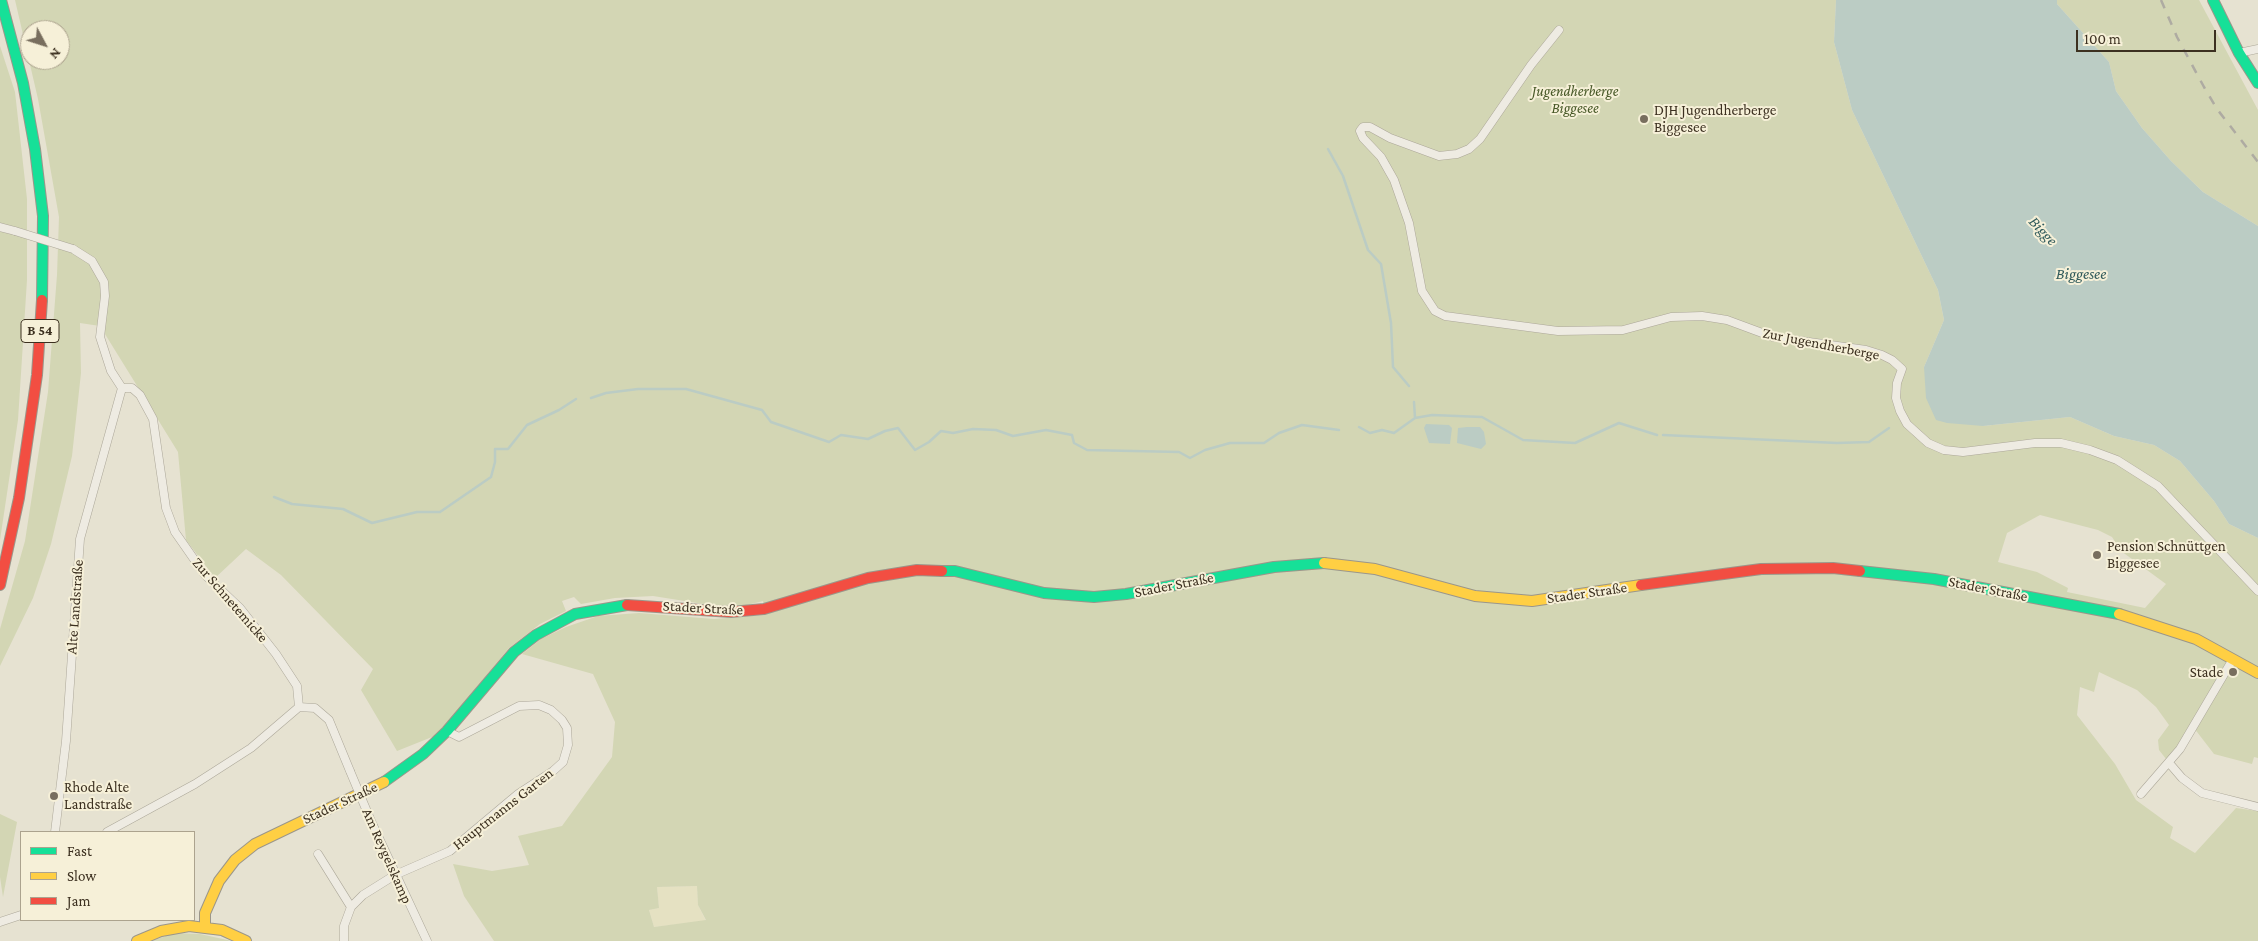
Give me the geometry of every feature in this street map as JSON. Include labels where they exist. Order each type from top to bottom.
[{"type":"street","name":"B 54","points":[[0,585],[10,549],[29,437],[42,302],[42,216],[35,149],[23,83],[1,0]]},
{"type":"street","points":[[2213,0],[2239,53],[2258,83]]},
{"type":"street","name":"Zur Jugendherberge","points":[[1559,30],[1531,65],[1480,140],[1470,149],[1457,154],[1439,156],[1390,138],[1370,127],[1363,127],[1360,131],[1363,138],[1381,157],[1394,180],[1410,223],[1422,291],[1434,311],[1445,316],[1558,331],[1623,330],[1671,318],[1702,316],[1727,320],[1773,337],[1882,354],[1902,369],[1897,383],[1896,398],[1900,411],[1907,424],[1928,444],[1944,450],[1963,452],[2036,443],[2061,444],[2090,450],[2117,460],[2158,486],[2258,591]]},
{"type":"street","points":[[2239,53],[2258,50]]},
{"type":"street","points":[[0,227],[73,249],[92,261],[104,282],[105,296],[100,337],[111,371],[122,388]]},
{"type":"street","name":"Zur Schnetemicke","points":[[122,388],[132,388],[140,395],[153,419],[166,508],[175,532],[205,575],[240,608],[276,654],[297,686],[299,707]]},
{"type":"street","name":"Alte Landstraße","points":[[55,831],[66,741],[80,539],[122,388]]},
{"type":"street","name":"Stader Straße","points":[[205,926],[205,912],[219,881],[235,860],[255,844],[371,790],[410,764],[447,731],[514,652],[536,635],[575,614],[602,607],[659,605],[716,611],[764,609],[868,578],[917,570],[955,571],[1044,593],[1094,597],[1126,594],[1274,567],[1329,562],[1375,568],[1475,596],[1532,601],[1762,569],[1867,570],[1963,584],[2132,617],[2196,639],[2258,673]]},
{"type":"street","points":[[2141,794],[2170,764],[2194,728],[2233,659]]},
{"type":"street","name":"Hauptmanns Garten","points":[[395,875],[450,851],[518,794],[553,771],[562,762],[568,746],[566,728],[562,720],[552,710],[539,705],[519,706],[459,737],[447,731]]},
{"type":"street","points":[[109,831],[195,784],[251,748],[299,707]]},
{"type":"street","name":"Am Reygelskamp","points":[[299,707],[315,708],[329,720],[371,821],[427,941]]},
{"type":"street","points":[[2170,764],[2182,778],[2202,793],[2258,807]]},
{"type":"street","points":[[318,854],[352,908]]},
{"type":"street","points":[[344,941],[344,926],[352,908],[363,895],[395,875]]},
{"type":"street","points":[[0,922],[20,915]]},
{"type":"street","points":[[137,941],[173,928],[205,926],[222,930],[246,941]]},
{"type":"shaded area","points":[[697,886],[698,905],[706,921],[654,927],[649,910],[659,908],[657,887]]},
{"type":"green space","name":"Jugendherberge Biggesee","points":[[15,0],[1836,0],[1834,42],[1852,110],[1938,290],[1944,320],[1924,367],[1983,426],[2070,417],[2114,436],[2154,445],[2180,461],[2214,501],[2229,524],[2258,538],[2258,758],[2254,757],[2252,764],[2214,754],[2194,728],[2170,764],[2159,750],[2158,740],[2169,725],[2156,707],[2137,690],[2099,672],[2094,692],[2080,687],[2077,715],[2115,764],[2136,800],[2173,827],[2170,838],[2195,853],[2236,808],[2258,811],[2258,941],[494,941],[464,896],[453,864],[492,871],[529,865],[518,836],[562,826],[612,757],[615,722],[593,674],[522,654],[541,639],[566,627],[598,616],[639,613],[714,619],[765,615],[763,601],[743,606],[710,605],[653,596],[615,598],[581,604],[574,597],[562,601],[566,611],[540,624],[509,648],[437,735],[397,751],[361,690],[373,669],[281,575],[246,549],[215,578],[186,540],[178,452],[100,326],[80,323],[81,373],[72,456],[51,544],[33,598],[0,666],[0,629],[25,541],[48,392],[57,275],[59,217],[31,70],[70,70],[70,20],[20,20],[20,22]],"holes":[[[2040,515],[2098,530],[2112,537],[2121,551],[2166,584],[2145,608],[2067,592],[2068,588],[2037,572],[1998,562],[2007,533]],[[697,886],[698,905],[706,920],[654,927],[649,910],[659,908],[657,887]]]},
{"type":"green space","points":[[2057,0],[2199,0],[2258,110],[2258,226],[2203,192],[2171,161],[2142,128],[2116,91],[2109,62],[2057,4]]},
{"type":"green space","points":[[0,46],[15,92],[27,199],[27,280],[18,420],[0,540]]},
{"type":"green space","points":[[0,814],[17,822],[3,897],[0,877]]},
{"type":"green space","points":[[174,933],[200,934],[232,941],[152,941]]},
{"type":"water","name":"Biggesee","points":[[1836,0],[2057,0],[2057,4],[2109,62],[2116,91],[2142,128],[2171,161],[2203,192],[2258,226],[2258,538],[2229,524],[2214,501],[2180,461],[2154,445],[2114,436],[2070,417],[1983,426],[1947,423],[1936,420],[1926,398],[1924,367],[1944,320],[1938,290],[1852,110],[1834,42]]},
{"type":"water","points":[[1426,424],[1449,425],[1452,428],[1450,444],[1429,443],[1424,428]]},
{"type":"water","points":[[1480,427],[1484,432],[1486,444],[1481,449],[1457,443],[1458,428]]},
{"type":"waterway","points":[[1328,149],[1343,176],[1368,250],[1381,264],[1391,323],[1393,367],[1409,386]]},
{"type":"waterway","points":[[591,398],[606,393],[638,389],[686,389],[762,410],[771,422],[829,442],[841,435],[868,439],[885,431],[898,428],[915,450],[929,442],[941,431],[953,433],[973,429],[996,430],[1013,436],[1046,430],[1072,435],[1074,443],[1087,450],[1179,452],[1190,458],[1205,450],[1230,443],[1264,443],[1279,433],[1302,425],[1339,430]]},
{"type":"waterway","points":[[274,497],[292,504],[343,509],[372,523],[417,512],[440,512],[491,477],[495,462],[495,449],[508,449],[527,425],[559,410],[576,399]]},
{"type":"waterway","points":[[1414,402],[1415,418]]},
{"type":"waterway","points":[[1359,427],[1370,433],[1382,430],[1394,433],[1415,418],[1432,415],[1482,417],[1523,440],[1575,443],[1619,423],[1657,435]]},
{"type":"waterway","points":[[1663,435],[1837,443],[1869,442],[1889,428]]},
{"type":"railway","points":[[2161,0],[2177,37],[2217,109],[2258,162]]},
{"type":"traffic: fast","points":[[1,0],[23,83],[35,149],[43,216],[42,300]]},
{"type":"traffic: fast","points":[[2213,0],[2239,53],[2258,83]]},
{"type":"traffic: fast","points":[[942,571],[955,571],[1044,593],[1094,597],[1126,594],[1274,567],[1324,563]]},
{"type":"traffic: fast","points":[[1860,571],[1934,579],[2119,614]]},
{"type":"traffic: fast","points":[[384,782],[423,754],[447,731],[514,652],[536,635],[575,614],[627,605]]},
{"type":"traffic: slow","points":[[1324,563],[1375,569],[1475,596],[1532,601],[1641,585]]},
{"type":"traffic: slow","points":[[2119,614],[2196,639],[2258,673]]},
{"type":"traffic: slow","points":[[205,926],[205,913],[219,881],[235,860],[255,844],[384,782]]},
{"type":"traffic: slow","points":[[137,941],[161,931],[189,926],[222,930],[246,941]]},
{"type":"traffic: jam","points":[[0,585],[19,498],[37,375],[42,300]]},
{"type":"traffic: jam","points":[[1641,585],[1761,569],[1833,568],[1860,571]]},
{"type":"traffic: jam","points":[[627,605],[731,612],[764,609],[868,578],[917,570],[942,571]]},
{"type":"place","name":"DJH Jugendherberge Biggesee","points":[[1644,119]]},
{"type":"place","name":"Pension Schnüttgen Biggesee","points":[[2097,555]]},
{"type":"place","name":"Stade","points":[[2233,672]]},
{"type":"place","name":"Rhode Alte Landstraße","points":[[54,796]]},
{"type":"water label","name":"Bigge","points":[[2043,231]]}]
